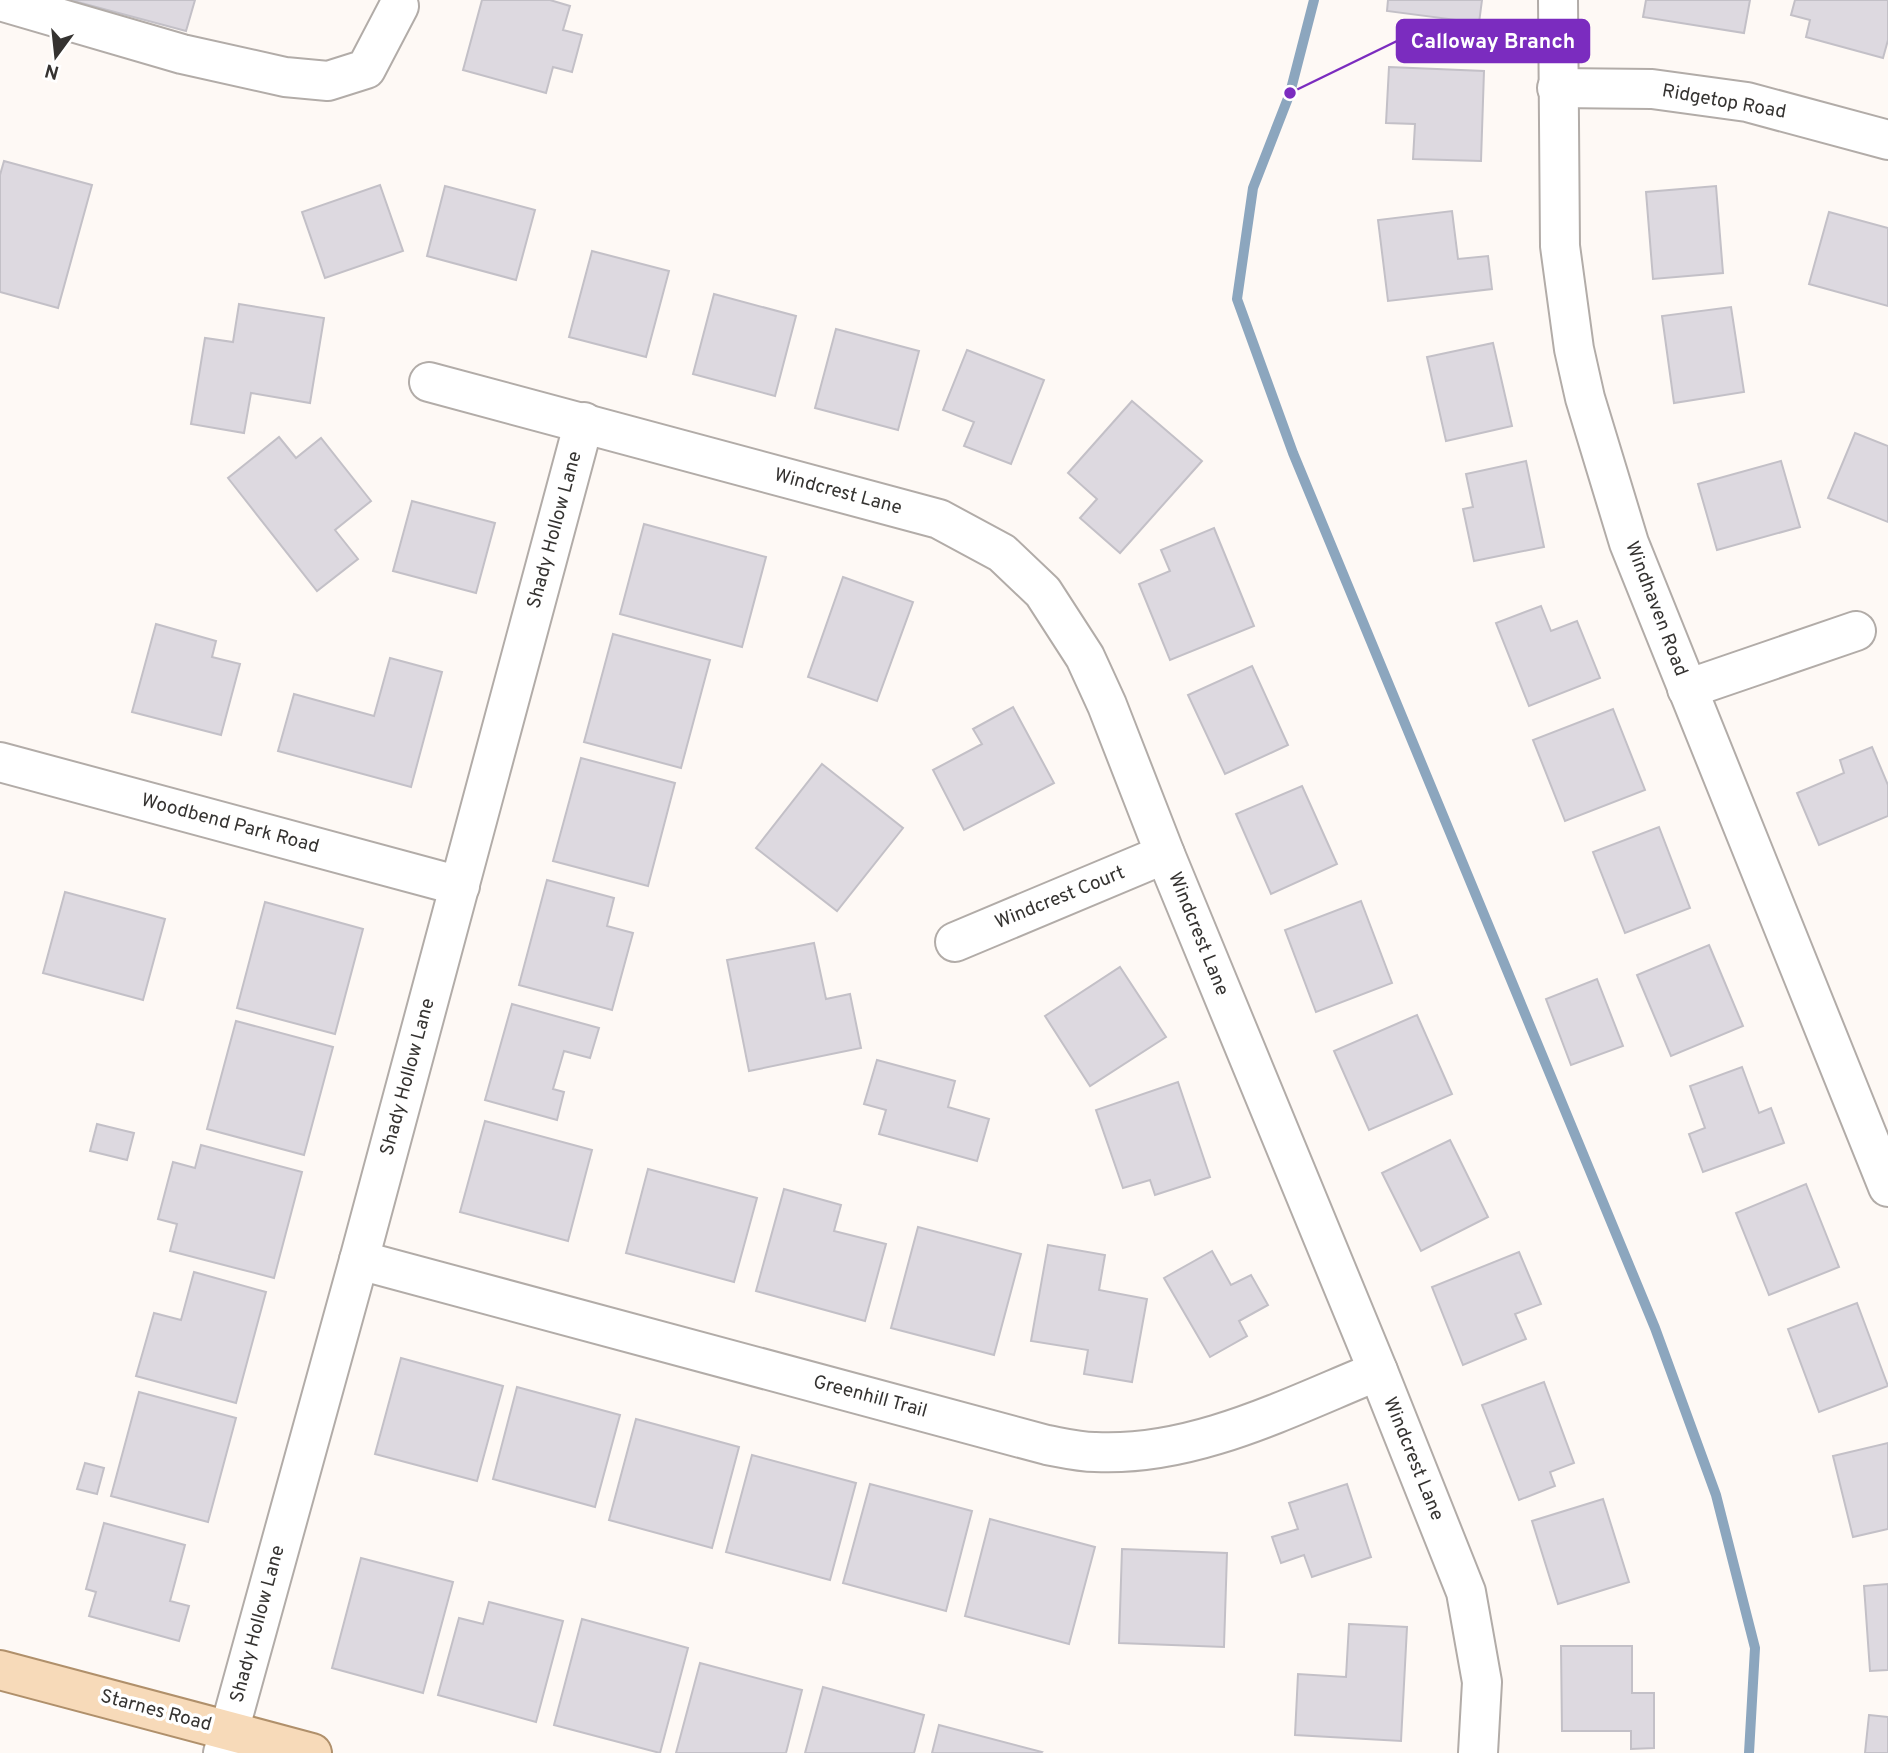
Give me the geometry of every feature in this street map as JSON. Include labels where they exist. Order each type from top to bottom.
[{"type":"main road","name":"Starnes Road","points":[[0,1670],[226,1742],[312,1753]]},
{"type":"street","name":"Windhaven Road","points":[[1558,0],[1560,246],[1585,398],[1629,543],[1885,1171]]},
{"type":"street","points":[[0,1],[182,54],[285,76],[328,81],[366,69],[399,6]]},
{"type":"street","name":"Ridgetop Road","points":[[1557,88],[1652,89],[1747,102],[1888,140]]},
{"type":"street","name":"Windcrest Lane","points":[[429,382],[939,519],[1002,553],[1043,592],[1085,657],[1107,705],[1165,854],[1466,1592],[1482,1682],[1478,1753]]},
{"type":"street","name":"Shady Hollow Lane","points":[[226,1742],[359,1260],[584,422]]},
{"type":"street","points":[[1687,689],[1856,631]]},
{"type":"street","name":"Woodbend Park Road","points":[[0,762],[460,886]]},
{"type":"street","name":"Windcrest Court","points":[[955,942],[1165,854]]},
{"type":"street","name":"Greenhill Trail","points":[[359,1260],[1047,1445],[1094,1452],[1140,1451],[1194,1442],[1261,1419],[1378,1371]]},
{"type":"building","points":[[70,0],[195,0],[186,31]]},
{"type":"building","points":[[482,0],[550,0],[570,6],[563,30],[582,35],[572,72],[553,67],[546,93],[463,70]]},
{"type":"building","points":[[1388,0],[1482,0],[1479,23],[1387,11]]},
{"type":"building","points":[[1646,0],[1750,0],[1744,33],[1643,17]]},
{"type":"building","points":[[1795,0],[1888,0],[1888,40],[1883,58],[1806,37],[1810,20],[1791,15]]},
{"type":"building","points":[[1389,67],[1484,71],[1481,161],[1413,159],[1415,124],[1386,123]]},
{"type":"building","points":[[4,161],[92,185],[58,308],[0,292],[0,175]]},
{"type":"building","points":[[380,185],[403,251],[325,278],[302,212]]},
{"type":"building","points":[[445,186],[535,210],[516,280],[427,256]]},
{"type":"building","points":[[1716,186],[1723,273],[1653,279],[1646,192]]},
{"type":"building","points":[[1452,211],[1458,259],[1488,256],[1492,289],[1388,301],[1378,220]]},
{"type":"building","points":[[1829,212],[1888,228],[1888,306],[1809,284]]},
{"type":"building","points":[[592,251],[669,271],[646,357],[569,337]]},
{"type":"building","points":[[714,294],[796,316],[775,396],[693,374]]},
{"type":"building","points":[[239,304],[324,318],[310,403],[251,393],[244,433],[191,424],[205,338],[233,342]]},
{"type":"building","points":[[1731,307],[1744,392],[1674,403],[1662,316]]},
{"type":"building","points":[[836,329],[919,351],[898,430],[815,408]]},
{"type":"building","points":[[1493,343],[1512,426],[1446,441],[1427,357]]},
{"type":"building","points":[[967,350],[1044,380],[1011,464],[964,446],[974,422],[943,410]]},
{"type":"building","points":[[1132,401],[1202,461],[1120,553],[1080,518],[1097,499],[1068,473]]},
{"type":"building","points":[[1855,433],[1888,446],[1888,522],[1828,498]]},
{"type":"building","points":[[279,437],[296,458],[321,438],[371,501],[335,530],[358,559],[317,591],[228,478]]},
{"type":"building","points":[[1526,461],[1544,547],[1474,561],[1463,509],[1473,507],[1466,474]]},
{"type":"building","points":[[1781,461],[1800,527],[1717,550],[1698,484]]},
{"type":"building","points":[[412,501],[495,523],[476,593],[393,571]]},
{"type":"building","points":[[644,524],[766,557],[742,647],[620,614]]},
{"type":"building","points":[[1214,528],[1254,626],[1170,660],[1139,584],[1170,571],[1161,550]]},
{"type":"building","points":[[843,577],[913,602],[877,701],[808,677]]},
{"type":"building","points":[[1541,606],[1551,631],[1577,621],[1600,678],[1529,706],[1496,623]]},
{"type":"building","points":[[156,624],[216,641],[212,657],[240,664],[221,735],[132,712]]},
{"type":"building","points":[[613,634],[710,660],[681,768],[584,742]]},
{"type":"building","points":[[390,658],[442,672],[411,787],[278,751],[294,694],[374,716]]},
{"type":"building","points":[[1252,666],[1288,745],[1225,774],[1188,695]]},
{"type":"building","points":[[1013,707],[1054,783],[964,830],[933,770],[982,744],[973,729]]},
{"type":"building","points":[[1613,709],[1645,790],[1565,821],[1533,740]]},
{"type":"building","points":[[1872,747],[1888,785],[1888,816],[1819,845],[1797,793],[1844,773],[1840,760]]},
{"type":"building","points":[[581,758],[675,783],[648,886],[553,861]]},
{"type":"building","points":[[822,764],[903,828],[837,911],[756,848]]},
{"type":"building","points":[[1302,786],[1337,864],[1271,894],[1236,814]]},
{"type":"building","points":[[1659,827],[1690,908],[1625,933],[1593,852]]},
{"type":"building","points":[[547,880],[614,898],[607,926],[633,933],[612,1010],[519,985]]},
{"type":"building","points":[[65,892],[165,919],[143,1000],[43,973]]},
{"type":"building","points":[[1361,901],[1392,983],[1316,1012],[1285,930]]},
{"type":"building","points":[[265,902],[363,929],[335,1034],[237,1008]]},
{"type":"building","points":[[814,943],[826,999],[850,994],[861,1048],[749,1071],[727,960]]},
{"type":"building","points":[[1709,945],[1743,1026],[1671,1056],[1637,975]]},
{"type":"building","points":[[1120,967],[1166,1037],[1090,1086],[1045,1016]]},
{"type":"building","points":[[1597,979],[1623,1046],[1571,1065],[1546,999]]},
{"type":"building","points":[[512,1004],[599,1028],[590,1058],[564,1051],[553,1089],[564,1092],[557,1120],[485,1100]]},
{"type":"building","points":[[1417,1015],[1452,1094],[1369,1130],[1334,1051]]},
{"type":"building","points":[[236,1021],[333,1047],[304,1155],[207,1129]]},
{"type":"building","points":[[877,1060],[955,1081],[948,1107],[989,1119],[977,1161],[879,1134],[886,1110],[864,1104]]},
{"type":"building","points":[[1742,1067],[1759,1113],[1771,1108],[1784,1143],[1703,1172],[1689,1134],[1705,1128],[1690,1086]]},
{"type":"building","points":[[1178,1082],[1210,1177],[1155,1195],[1150,1180],[1123,1188],[1096,1110]]},
{"type":"building","points":[[485,1121],[592,1150],[568,1241],[460,1212]]},
{"type":"building","points":[[97,1124],[134,1133],[127,1160],[90,1151]]},
{"type":"building","points":[[1450,1140],[1488,1217],[1421,1251],[1382,1173]]},
{"type":"building","points":[[201,1145],[302,1172],[274,1278],[170,1251],[177,1224],[158,1219],[173,1162],[195,1168]]},
{"type":"building","points":[[648,1169],[757,1198],[734,1282],[626,1253]]},
{"type":"building","points":[[1806,1184],[1839,1267],[1769,1295],[1736,1213]]},
{"type":"building","points":[[784,1189],[841,1205],[834,1231],[886,1244],[865,1321],[756,1291]]},
{"type":"building","points":[[918,1227],[1021,1254],[994,1355],[891,1328]]},
{"type":"building","points":[[1048,1245],[1105,1255],[1099,1290],[1147,1299],[1132,1382],[1084,1374],[1088,1350],[1031,1341]]},
{"type":"building","points":[[1212,1251],[1231,1285],[1251,1275],[1268,1305],[1239,1321],[1247,1336],[1210,1357],[1164,1278]]},
{"type":"building","points":[[1519,1252],[1541,1304],[1515,1314],[1526,1339],[1463,1365],[1432,1287]]},
{"type":"building","points":[[194,1272],[266,1292],[236,1403],[136,1376],[154,1313],[181,1320]]},
{"type":"building","points":[[1857,1303],[1888,1386],[1819,1412],[1788,1329]]},
{"type":"building","points":[[401,1358],[503,1386],[477,1481],[375,1454]]},
{"type":"building","points":[[1544,1382],[1574,1463],[1550,1472],[1555,1486],[1519,1500],[1482,1405]]},
{"type":"building","points":[[517,1387],[620,1415],[595,1507],[493,1479]]},
{"type":"building","points":[[139,1392],[236,1418],[208,1522],[111,1496]]},
{"type":"building","points":[[636,1419],[739,1447],[712,1548],[609,1520]]},
{"type":"building","points":[[1888,1443],[1888,1529],[1853,1537],[1833,1456]]},
{"type":"building","points":[[752,1455],[856,1483],[830,1580],[726,1552]]},
{"type":"building","points":[[85,1463],[104,1468],[97,1494],[77,1489]]},
{"type":"building","points":[[870,1484],[972,1511],[946,1611],[843,1583]]},
{"type":"building","points":[[1347,1484],[1371,1557],[1312,1577],[1304,1555],[1281,1563],[1272,1537],[1298,1529],[1289,1503]]},
{"type":"building","points":[[1603,1499],[1629,1582],[1558,1604],[1532,1521]]},
{"type":"building","points":[[990,1519],[1095,1547],[1069,1644],[965,1616]]},
{"type":"building","points":[[104,1523],[185,1545],[170,1601],[189,1606],[179,1641],[89,1616],[96,1592],[86,1589]]},
{"type":"building","points":[[1122,1549],[1227,1553],[1224,1647],[1119,1643]]},
{"type":"building","points":[[361,1558],[453,1582],[423,1693],[332,1668]]},
{"type":"building","points":[[1888,1584],[1888,1670],[1870,1671],[1864,1586]]},
{"type":"building","points":[[489,1602],[563,1621],[536,1722],[438,1695],[459,1618],[483,1624]]},
{"type":"building","points":[[582,1619],[688,1648],[660,1753],[554,1725]]},
{"type":"building","points":[[1349,1624],[1407,1627],[1401,1741],[1295,1735],[1298,1674],[1346,1677]]},
{"type":"building","points":[[1561,1646],[1632,1646],[1632,1693],[1654,1693],[1654,1748],[1631,1749],[1631,1731],[1562,1731]]},
{"type":"building","points":[[700,1663],[802,1690],[786,1753],[676,1753]]},
{"type":"building","points":[[823,1687],[924,1715],[914,1753],[805,1753]]},
{"type":"building","points":[[1869,1715],[1888,1717],[1888,1753],[1865,1753]]},
{"type":"building","points":[[939,1725],[1042,1752],[932,1753]]},
{"type":"waterway","points":[[1314,0],[1290,93],[1253,188],[1237,299],[1293,453],[1655,1328],[1716,1495],[1755,1648],[1749,1753]]},
{"type":"place","name":"Calloway Branch","points":[[1290,93]]}]
